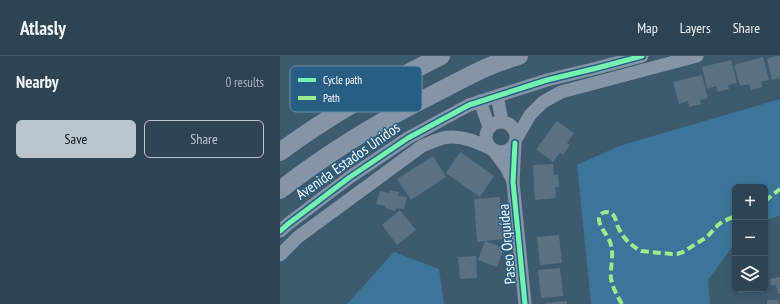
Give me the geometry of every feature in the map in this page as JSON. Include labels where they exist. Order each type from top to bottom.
[{"type":"highway","points":[[422,66],[441,56]]},
{"type":"highway","points":[[422,100],[491,66],[519,56]]},
{"type":"highway","points":[[280,152],[341,112]]},
{"type":"highway","points":[[280,190],[344,144],[398,112]]},
{"type":"street","name":"Avenida Estados Unidos","points":[[280,231],[350,177],[408,138],[469,105],[547,80],[642,56]]},
{"type":"street","points":[[280,255],[298,237],[422,146],[444,138],[457,137],[480,143],[498,152],[508,151],[512,148],[530,115],[543,102],[561,92],[697,56]]},
{"type":"street","points":[[497,96],[506,123],[514,129],[516,134],[513,182]]},
{"type":"street","points":[[480,101],[487,131],[486,142],[506,167],[513,182]]},
{"type":"street","points":[[469,140],[477,139],[497,122],[518,125],[525,123]]},
{"type":"street","name":"Paseo Orquídea","points":[[513,182],[525,304]]},
{"type":"shaded area","points":[[780,99],[780,216],[768,219],[768,184],[732,184],[732,247],[708,280],[710,304],[591,304],[577,165],[619,146]]},
{"type":"shaded area","points":[[394,252],[439,269],[444,304],[347,304]]},
{"type":"building","points":[[780,56],[780,78],[772,80],[767,59]]},
{"type":"building","points":[[763,57],[769,80],[761,82],[762,87],[751,90],[749,84],[740,86],[734,65]]},
{"type":"building","points":[[731,60],[737,83],[728,85],[729,89],[718,92],[716,86],[707,89],[702,67]]},
{"type":"building","points":[[702,75],[708,98],[700,100],[701,104],[689,107],[688,101],[679,104],[673,82]]},
{"type":"building","points":[[557,121],[574,133],[567,143],[570,145],[563,155],[560,153],[553,162],[536,149]]},
{"type":"building","points":[[460,152],[494,176],[480,197],[446,173]]},
{"type":"building","points":[[433,156],[446,177],[411,200],[397,179]]},
{"type":"building","points":[[553,164],[554,175],[558,174],[559,187],[555,187],[556,198],[535,200],[533,165]]},
{"type":"building","points":[[389,190],[399,192],[398,196],[407,197],[404,209],[396,208],[395,211],[385,208],[386,206],[376,204],[380,191],[389,193]]},
{"type":"building","points":[[500,197],[503,239],[477,242],[474,199]]},
{"type":"building","points":[[400,210],[416,230],[397,245],[382,225]]},
{"type":"building","points":[[559,235],[562,263],[540,265],[537,237]]},
{"type":"building","points":[[485,241],[504,248],[497,267],[478,260]]},
{"type":"building","points":[[476,256],[477,278],[460,279],[458,257]]},
{"type":"building","points":[[560,268],[563,296],[541,298],[538,270]]},
{"type":"building","points":[[780,277],[780,294],[778,294],[776,285],[771,286],[770,279]]},
{"type":"building","points":[[767,300],[779,300],[779,304],[767,304]]},
{"type":"building","points":[[567,301],[567,304],[545,304],[545,303]]},
{"type":"marked path","points":[[768,199],[780,189]]},
{"type":"marked path","points":[[622,304],[615,292],[611,279],[612,249],[599,220],[602,213],[607,212],[615,217],[622,235],[637,249],[641,251],[672,254],[683,252],[707,237],[722,222],[732,217]]},
{"type":"cycle path","points":[[280,231],[350,177],[408,138],[469,105],[547,80],[642,56]]},
{"type":"cycle path","points":[[515,143],[513,182],[525,304]]}]
